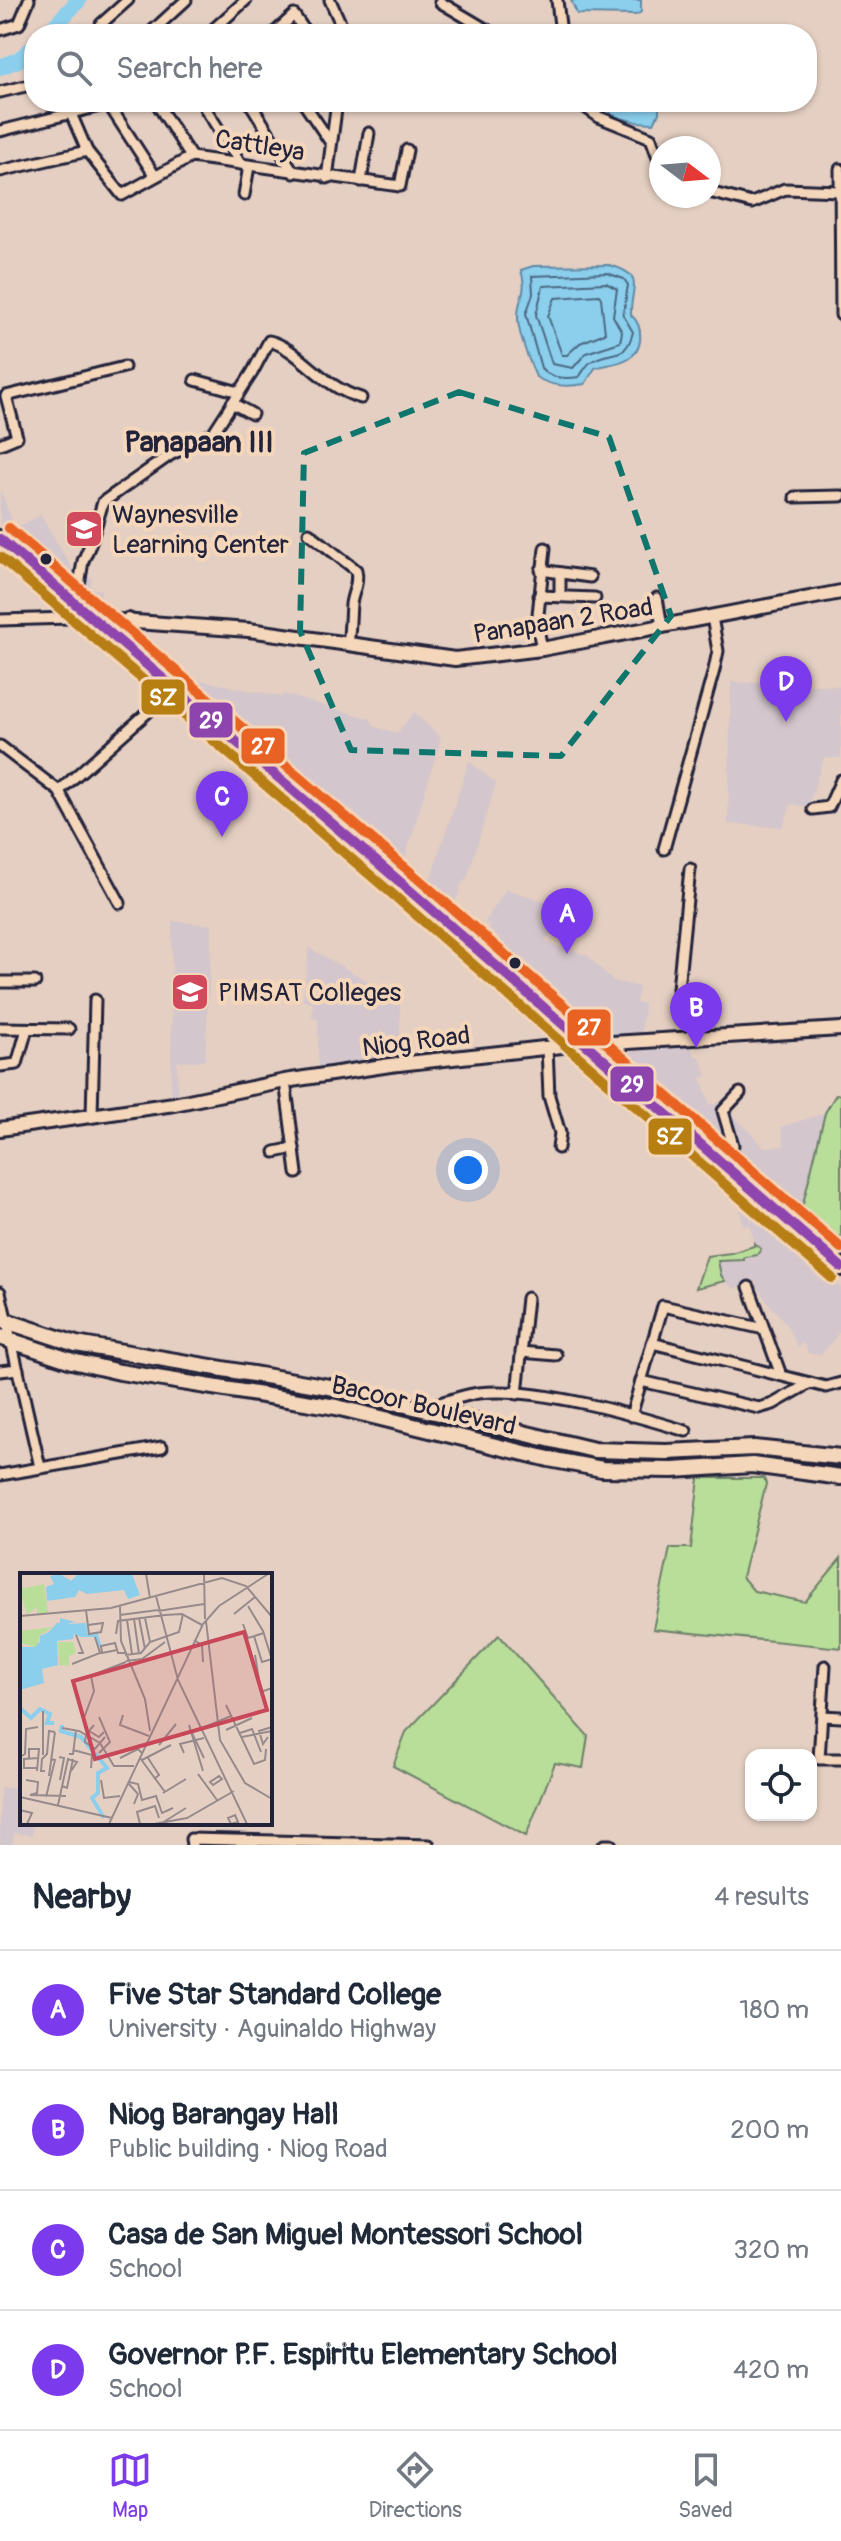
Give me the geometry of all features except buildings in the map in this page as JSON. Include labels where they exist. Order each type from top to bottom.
[{"type":"highway","points":[[0,539],[585,1045],[730,1160],[841,1267]]},
{"type":"highway","points":[[121,643],[118,630],[128,622]]},
{"type":"main road","name":"Bacoor Boulevard","points":[[4,1321],[76,1344],[335,1388],[594,1450],[666,1452],[741,1448],[836,1456]]},
{"type":"main road","name":"Bacoor Boulevard","points":[[6,1339],[84,1363],[336,1407],[602,1469],[673,1470],[740,1464],[835,1476]]},
{"type":"main road","points":[[181,1381],[185,1363]]},
{"type":"main road","points":[[835,1476],[836,1456]]},
{"type":"street","points":[[0,30],[19,24],[29,0]]},
{"type":"street","points":[[101,24],[128,0]]},
{"type":"street","points":[[160,24],[186,0]]},
{"type":"street","points":[[219,24],[246,0]]},
{"type":"street","points":[[330,0],[341,24]]},
{"type":"street","points":[[557,0],[560,24]]},
{"type":"street","points":[[440,2],[477,24]]},
{"type":"street","points":[[284,24],[294,15],[300,24]]},
{"type":"street","points":[[0,92],[24,86]]},
{"type":"street","points":[[0,171],[87,151],[69,112]]},
{"type":"street","points":[[0,131],[81,112]]},
{"type":"street","points":[[117,112],[155,176]]},
{"type":"street","points":[[162,112],[191,157]]},
{"type":"street","points":[[210,112],[245,165],[244,195]]},
{"type":"street","points":[[256,112],[294,173]]},
{"type":"street","points":[[310,112],[331,143]]},
{"type":"street","points":[[327,178],[336,112]]},
{"type":"street","points":[[592,112],[649,137]]},
{"type":"street","points":[[361,181],[369,133]]},
{"type":"street","name":"Cattleya","points":[[87,151],[122,195],[191,157],[400,186],[407,150]]},
{"type":"street","points":[[840,169],[841,315]]},
{"type":"street","points":[[721,195],[752,203],[785,189],[840,185]]},
{"type":"street","points":[[0,620],[70,618],[83,561],[103,502],[170,455],[213,433],[271,340],[340,391],[361,398]]},
{"type":"street","points":[[0,444],[17,437],[6,396],[124,367]]},
{"type":"street","points":[[195,380],[239,392]]},
{"type":"street","points":[[232,403],[252,414]]},
{"type":"street","points":[[795,497],[841,496]]},
{"type":"street","points":[[309,533],[356,570],[348,645]]},
{"type":"street","points":[[542,649],[537,624],[545,548]]},
{"type":"street","points":[[541,570],[590,577]]},
{"type":"street","points":[[560,573],[560,596]]},
{"type":"street","name":"Panapaan 2 Road","points":[[101,626],[107,620],[249,630],[455,659],[542,649],[841,592]]},
{"type":"street","points":[[539,596],[595,598]]},
{"type":"street","points":[[657,598],[662,626]]},
{"type":"street","points":[[664,849],[718,651],[712,617]]},
{"type":"street","points":[[59,791],[174,689]]},
{"type":"street","points":[[0,746],[59,791],[120,903]]},
{"type":"street","points":[[813,809],[829,807],[841,780]]},
{"type":"street","points":[[690,869],[678,989],[690,1003],[693,1038]]},
{"type":"street","points":[[0,982],[35,982]]},
{"type":"street","points":[[92,1115],[95,1000]]},
{"type":"street","points":[[0,1028],[69,1029]]},
{"type":"street","points":[[0,1066],[17,1064],[27,1029]]},
{"type":"street","name":"Niog Road","points":[[0,1129],[174,1104],[285,1081],[390,1065],[547,1047],[841,1029]]},
{"type":"street","points":[[547,1047],[549,1096],[560,1133],[558,1148]]},
{"type":"street","points":[[285,1081],[297,1173]]},
{"type":"street","points":[[733,1145],[723,1111],[740,1093]]},
{"type":"street","points":[[275,1152],[294,1148]]},
{"type":"street","points":[[749,1287],[781,1375]]},
{"type":"street","points":[[0,1292],[6,1339],[18,1369],[40,1467]]},
{"type":"street","points":[[517,1394],[527,1298]]},
{"type":"street","points":[[631,1416],[663,1306],[764,1329]]},
{"type":"street","points":[[652,1343],[826,1387],[841,1383]]},
{"type":"street","points":[[521,1352],[556,1355]]},
{"type":"street","points":[[0,1371],[18,1369]]},
{"type":"street","points":[[641,1381],[759,1408],[773,1404],[810,1383]]},
{"type":"street","points":[[422,1408],[479,1393],[534,1395],[686,1431]]},
{"type":"street","points":[[0,1475],[162,1447]]},
{"type":"street","points":[[825,1666],[819,1759],[841,1759]]},
{"type":"street","points":[[822,1716],[841,1717]]},
{"type":"street","points":[[192,1842],[427,1845]]},
{"type":"street","points":[[604,1845],[611,1845]]},
{"type":"highlighted area","points":[[459,392],[609,437],[671,616],[561,756],[351,750],[300,631],[304,453]]},
{"type":"shaded area","points":[[0,489],[15,528],[41,515],[75,574],[92,578],[90,588],[101,590],[100,610],[0,525]]},
{"type":"shaded area","points":[[185,677],[282,697],[283,694],[371,719],[375,727],[397,733],[414,712],[441,738],[402,869],[176,679]]},
{"type":"shaded area","points":[[731,682],[841,686],[841,758],[824,758],[808,807],[791,804],[783,827],[728,824]]},
{"type":"shaded area","points":[[469,761],[496,783],[467,878],[461,885],[452,915],[426,892]]},
{"type":"shaded area","points":[[506,889],[565,908],[545,942],[587,955],[613,981],[640,987],[636,1002],[644,1004],[641,1036],[597,1039],[479,940],[490,926],[485,922]]},
{"type":"shaded area","name":"PIMSAT Colleges","points":[[172,921],[212,925],[205,1060],[177,1062],[178,1100],[171,1100]]},
{"type":"shaded area","points":[[309,948],[400,999],[400,1060],[318,1072],[318,1019],[312,1018],[313,1002],[303,1001]]},
{"type":"shaded area","points":[[689,1043],[695,1056],[700,1057],[707,1076],[701,1078],[710,1105],[721,1102],[764,1147],[784,1146],[781,1127],[825,1113],[800,1214],[621,1059],[623,1053]]},
{"type":"shaded area","points":[[748,1208],[841,1288],[841,1330],[821,1355],[808,1353],[803,1342],[798,1348],[787,1325],[762,1295],[755,1281],[733,1289],[721,1275],[718,1261],[743,1260],[743,1257],[760,1250],[754,1243],[750,1225],[743,1226],[740,1210]]},
{"type":"shaded area","points":[[0,1787],[20,1789],[20,1825],[33,1825],[32,1835],[14,1833],[13,1845],[0,1845]]},
{"type":"green space","points":[[836,1094],[841,1095],[841,1249],[801,1212],[825,1113]]},
{"type":"green space","points":[[754,1243],[761,1249],[757,1255],[744,1257],[744,1260],[718,1261],[725,1281],[696,1288],[707,1256],[731,1253],[754,1246]]},
{"type":"green space","points":[[699,1478],[764,1478],[766,1484],[742,1577],[754,1591],[805,1602],[841,1558],[841,1648],[653,1629],[670,1548],[691,1548]]},
{"type":"green space","points":[[499,1635],[588,1736],[583,1768],[555,1763],[526,1836],[393,1766],[406,1732]]},
{"type":"water","points":[[571,0],[641,0],[641,12],[636,15],[577,14]]},
{"type":"water","points":[[610,112],[659,112],[654,123],[613,116]]},
{"type":"water","points":[[609,265],[628,273],[634,283],[631,315],[640,332],[637,350],[623,361],[595,368],[585,384],[560,385],[536,377],[519,329],[523,290],[521,270],[533,266]]},
{"type":"waterway","points":[[56,24],[79,0]]},
{"type":"waterway","points":[[0,67],[24,55]]},
{"type":"tunnel","points":[[733,1145],[734,1156]]},
{"type":"transit line","name":"27","points":[[9,528],[408,870],[841,1248]]},
{"type":"transit line","name":"29","points":[[0,539],[399,881],[841,1267]]},
{"type":"transit line","name":"SZ","points":[[0,557],[832,1278]]},
{"type":"place","name":"Waynesville Learning Center","points":[[84,529]]},
{"type":"place","name":"Governor P.F. Espiritu Elementary School","points":[[786,722]]},
{"type":"place","name":"Casa de San Miguel Montessori School","points":[[222,837]]},
{"type":"place","name":"Five Star Standard College","points":[[567,954]]},
{"type":"place","name":"PIMSAT Colleges","points":[[190,992]]},
{"type":"place","name":"Niog Barangay Hall","points":[[696,1048]]},
{"type":"district","name":"Panapaan III","points":[[199,442]]}]
